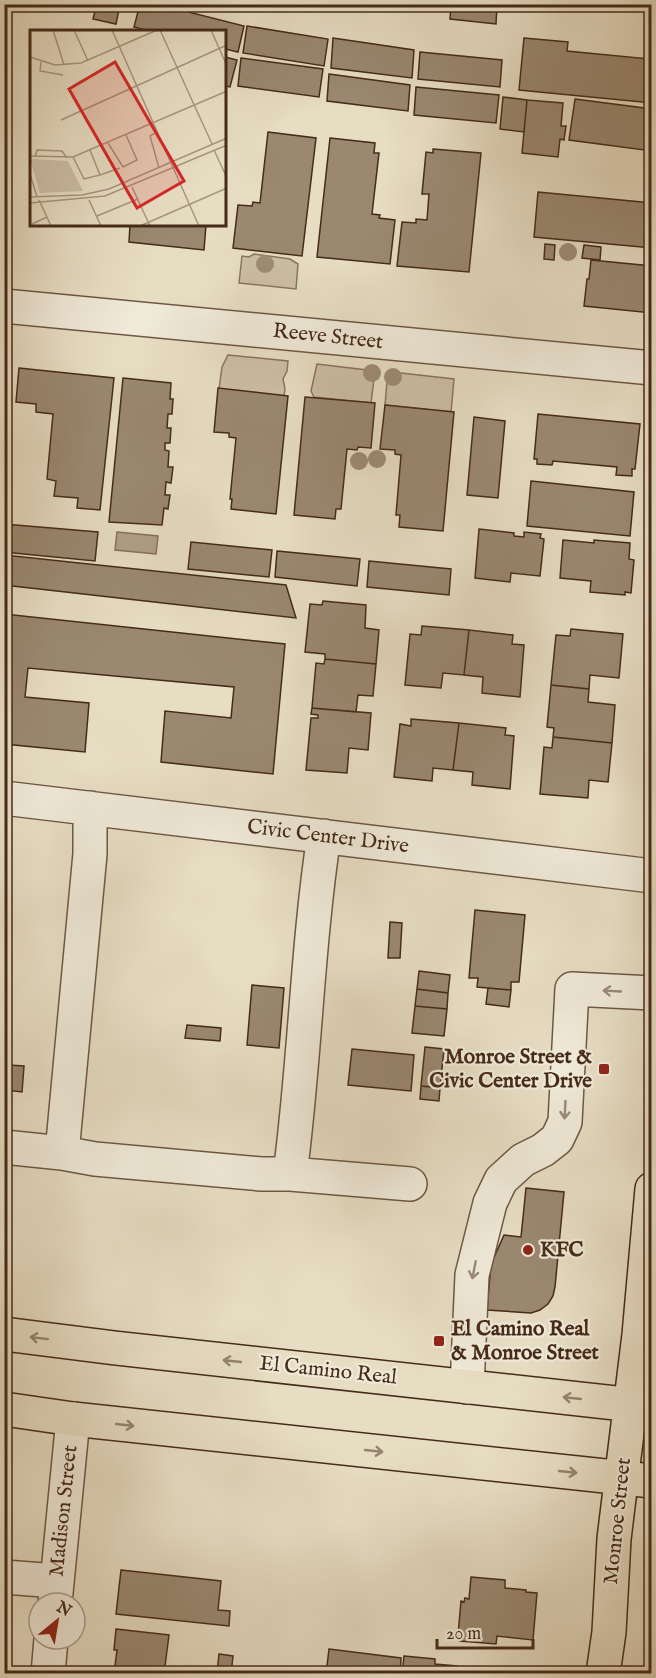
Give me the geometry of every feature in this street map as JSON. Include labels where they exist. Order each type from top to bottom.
[{"type":"main road","name":"Monroe Street","points":[[603,1674],[609,1632],[613,1547],[637,1479],[641,1406],[639,1335],[651,1189]]},
{"type":"main road","name":"El Camino Real","points":[[4,1334],[641,1406]]},
{"type":"main road","points":[[4,1409],[73,1419],[637,1479]]},
{"type":"street","name":"Reeve Street","points":[[4,306],[651,369]]},
{"type":"street","name":"Civic Center Drive","points":[[4,798],[651,876]]},
{"type":"street","points":[[62,1153],[90,854],[90,808]]},
{"type":"street","points":[[290,1174],[324,836]]},
{"type":"street","points":[[467,1387],[472,1275],[490,1203],[501,1180],[523,1160],[543,1150],[557,1139],[565,1122],[572,989],[651,993]]},
{"type":"street","points":[[4,1147],[95,1159],[261,1174],[290,1174],[410,1184]]},
{"type":"street","name":"Madison Street","points":[[56,1591],[73,1419]]},
{"type":"street","points":[[4,1577],[53,1591]]},
{"type":"street","points":[[48,1674],[50,1651]]},
{"type":"shaded area","points":[[254,254],[290,259],[298,264],[296,289],[239,283],[242,256],[249,257]]},
{"type":"shaded area","points":[[228,355],[288,361],[283,379],[284,396],[219,389],[222,367]]},
{"type":"shaded area","points":[[317,364],[367,370],[368,376],[374,379],[371,403],[314,397],[311,391]]},
{"type":"shaded area","points":[[401,373],[454,379],[451,412],[385,405],[387,382],[396,380]]},
{"type":"shaded area","points":[[117,532],[158,536],[156,554],[115,550]]},
{"type":"building","points":[[97,4],[120,4],[116,24],[93,19]]},
{"type":"building","points":[[140,4],[157,4],[244,26],[238,52],[226,49],[226,30],[145,30],[134,27]]},
{"type":"building","points":[[346,4],[394,4],[394,10]]},
{"type":"building","points":[[451,4],[497,4],[496,24],[450,19]]},
{"type":"building","points":[[529,4],[573,4],[572,11],[529,7]]},
{"type":"building","points":[[602,4],[652,4],[652,9]]},
{"type":"building","points":[[247,26],[328,39],[324,66],[243,53]]},
{"type":"building","points":[[333,38],[414,50],[412,78],[331,68]]},
{"type":"building","points":[[524,38],[568,42],[567,51],[649,59],[650,50],[652,50],[652,103],[519,90]]},
{"type":"building","points":[[420,52],[502,60],[500,87],[418,79]]},
{"type":"building","points":[[226,57],[237,60],[230,87],[226,86]]},
{"type":"building","points":[[241,58],[323,69],[319,97],[238,86]]},
{"type":"building","points":[[329,74],[410,85],[408,111],[327,101]]},
{"type":"building","points":[[416,87],[499,95],[496,123],[414,115]]},
{"type":"building","points":[[503,97],[527,100],[524,132],[500,129]]},
{"type":"building","points":[[575,99],[652,109],[652,151],[569,140]]},
{"type":"building","points":[[527,100],[563,103],[561,126],[566,126],[564,140],[560,139],[558,157],[522,153]]},
{"type":"building","points":[[268,132],[316,138],[302,256],[233,248],[238,205],[252,206],[253,202],[260,203]]},
{"type":"building","points":[[330,138],[375,143],[374,153],[379,153],[372,214],[380,215],[379,218],[395,220],[390,264],[317,257]]},
{"type":"building","points":[[433,149],[481,153],[469,272],[397,266],[402,222],[416,223],[416,219],[427,220],[429,194],[422,194],[426,152],[433,153]]},
{"type":"building","points":[[538,192],[652,203],[652,248],[534,237]]},
{"type":"building","points":[[130,226],[206,226],[204,250],[129,242]]},
{"type":"building","points":[[545,244],[555,245],[554,260],[544,259]]},
{"type":"building","points":[[584,245],[601,247],[600,260],[582,258]]},
{"type":"building","points":[[591,260],[652,266],[652,313],[584,306]]},
{"type":"building","points":[[19,368],[114,378],[100,510],[77,508],[78,498],[54,496],[56,481],[47,479],[53,414],[36,412],[36,404],[16,402]]},
{"type":"building","points":[[123,378],[171,383],[172,414],[168,414],[167,428],[171,428],[170,443],[165,443],[165,450],[169,451],[168,467],[173,467],[171,483],[166,482],[165,495],[170,495],[168,509],[164,508],[162,525],[109,522]]},
{"type":"building","points":[[218,388],[288,396],[276,514],[231,509],[236,438],[229,437],[229,433],[214,432]]},
{"type":"building","points":[[305,397],[375,403],[371,448],[347,449],[341,509],[336,509],[335,519],[294,515]]},
{"type":"building","points":[[385,405],[454,412],[443,531],[399,527],[400,515],[396,515],[401,455],[395,454],[395,450],[380,449]]},
{"type":"building","points":[[538,414],[640,424],[635,469],[632,469],[632,476],[616,475],[617,467],[553,461],[552,465],[537,464],[537,459],[534,459]]},
{"type":"building","points":[[474,417],[505,421],[498,498],[467,495]]},
{"type":"building","points":[[531,481],[634,492],[630,536],[527,526]]},
{"type":"building","points":[[4,524],[98,532],[95,561],[4,552]]},
{"type":"building","points":[[479,529],[514,533],[514,536],[524,537],[524,532],[541,534],[540,538],[544,539],[540,576],[511,573],[510,582],[475,578]]},
{"type":"building","points":[[563,540],[630,543],[629,559],[634,560],[631,593],[625,592],[625,595],[590,592],[591,581],[560,578]]},
{"type":"building","points":[[191,542],[272,550],[269,577],[188,569]]},
{"type":"building","points":[[277,551],[360,559],[357,586],[275,577]]},
{"type":"building","points":[[4,555],[286,585],[296,618],[4,585]]},
{"type":"building","points":[[369,561],[451,569],[449,595],[367,587]]},
{"type":"building","points":[[323,601],[366,605],[365,628],[379,630],[376,664],[325,659],[325,654],[305,652],[310,604],[322,605]]},
{"type":"building","points":[[4,614],[285,644],[273,774],[161,762],[165,711],[231,718],[234,687],[28,668],[25,697],[89,703],[85,752],[4,744]]},
{"type":"building","points":[[422,626],[469,630],[464,675],[443,673],[441,688],[405,685],[410,634],[421,635]]},
{"type":"building","points":[[571,629],[623,634],[619,678],[590,675],[589,689],[551,685],[556,635],[570,636]]},
{"type":"building","points":[[469,630],[513,635],[512,644],[524,645],[520,697],[482,693],[483,677],[464,675]]},
{"type":"building","points":[[325,659],[376,664],[373,696],[358,695],[356,712],[312,708],[316,663],[324,664]]},
{"type":"building","points":[[551,685],[589,689],[588,702],[615,705],[612,743],[553,737],[554,728],[547,727]]},
{"type":"building","points":[[312,708],[371,713],[368,750],[349,748],[347,773],[306,770],[311,718],[318,718],[318,715],[311,714]]},
{"type":"building","points":[[411,719],[459,723],[453,770],[433,768],[432,781],[394,777],[400,724],[411,726]]},
{"type":"building","points":[[459,723],[506,728],[505,735],[514,736],[510,789],[472,785],[473,772],[453,770]]},
{"type":"building","points":[[553,737],[612,743],[608,782],[589,780],[588,798],[540,794],[544,747],[552,748]]},
{"type":"building","points":[[475,910],[525,915],[519,982],[511,982],[511,990],[477,987],[478,978],[469,978]]},
{"type":"building","points":[[390,922],[402,923],[400,958],[388,958]]},
{"type":"building","points":[[419,971],[450,975],[448,993],[417,989]]},
{"type":"building","points":[[252,985],[284,988],[279,1048],[247,1045]]},
{"type":"building","points":[[488,988],[511,990],[509,1007],[486,1004]]},
{"type":"building","points":[[417,989],[448,993],[447,1009],[415,1006]]},
{"type":"building","points":[[415,1006],[447,1009],[444,1036],[412,1033]]},
{"type":"building","points":[[187,1025],[221,1028],[220,1041],[185,1038]]},
{"type":"building","points":[[425,1047],[444,1049],[440,1088],[421,1086]]},
{"type":"building","points":[[352,1049],[414,1055],[411,1091],[348,1085]]},
{"type":"building","points":[[8,1065],[24,1066],[22,1092],[6,1090]]},
{"type":"building","points":[[421,1086],[440,1088],[439,1101],[420,1099]]},
{"type":"building","name":"KFC","points":[[526,1188],[564,1192],[553,1296],[548,1304],[531,1313],[487,1310],[491,1264],[504,1235],[521,1237]]},
{"type":"building","points":[[121,1570],[221,1581],[218,1610],[230,1611],[229,1626],[116,1614]]},
{"type":"building","points":[[471,1577],[505,1580],[505,1588],[537,1593],[533,1640],[497,1636],[496,1644],[460,1641],[461,1635],[458,1635],[461,1601],[464,1602],[465,1598],[469,1599]]},
{"type":"building","points":[[116,1629],[169,1635],[164,1674],[114,1674],[117,1650],[114,1650]]},
{"type":"building","points":[[329,1649],[401,1658],[400,1674],[326,1674]]},
{"type":"building","points":[[219,1654],[233,1656],[231,1674],[217,1673]]},
{"type":"building","points":[[404,1656],[435,1659],[435,1664],[457,1666],[456,1674],[402,1674]]},
{"type":"place","name":"Monroe Street & Civic Center Drive","points":[[604,1069]]},
{"type":"place","name":"KFC","points":[[528,1250]]},
{"type":"place","name":"El Camino Real & Monroe Street","points":[[439,1341]]}]
